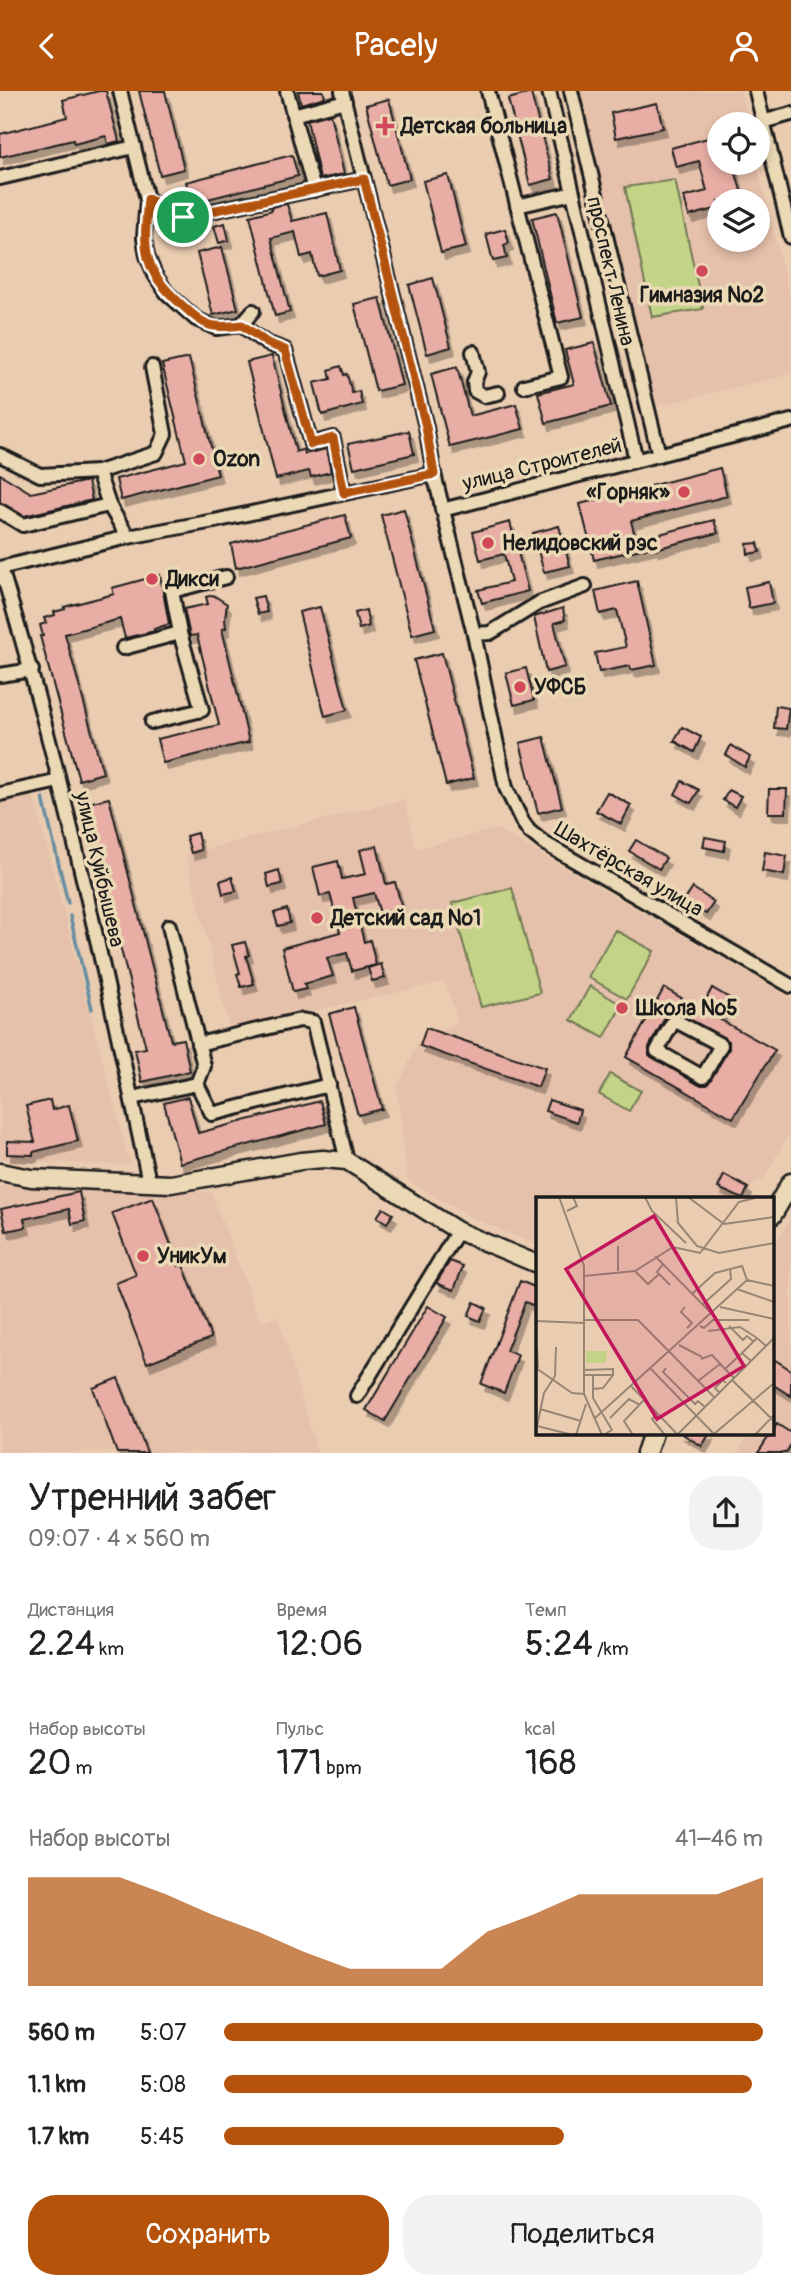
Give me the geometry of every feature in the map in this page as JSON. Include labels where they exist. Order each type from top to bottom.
[{"type":"main road","points":[[774,1212],[791,1183]]},
{"type":"main road","points":[[646,1453],[652,1435]]},
{"type":"street","points":[[120,91],[148,199],[144,238],[155,275],[167,293],[196,319],[216,328],[242,325],[267,343],[285,350],[311,444],[333,438],[344,493]]},
{"type":"street","points":[[287,91],[314,190]]},
{"type":"street","points":[[488,91],[561,377],[524,386]]},
{"type":"street","name":"проспект Ленина","points":[[549,91],[636,460]]},
{"type":"street","name":"проспект Ленина","points":[[571,91],[659,455]]},
{"type":"street","points":[[756,91],[760,112]]},
{"type":"street","points":[[293,115],[344,96],[426,427],[434,474]]},
{"type":"street","points":[[770,120],[791,114]]},
{"type":"street","points":[[0,178],[134,147]]},
{"type":"street","points":[[770,154],[791,237]]},
{"type":"street","points":[[148,199],[183,217],[364,179]]},
{"type":"street","points":[[517,206],[573,193]]},
{"type":"street","points":[[242,325],[253,311]]},
{"type":"street","points":[[473,352],[478,372],[474,382],[475,391],[484,396],[498,393]]},
{"type":"street","points":[[0,455],[40,475],[98,472],[156,453],[165,435],[152,367]]},
{"type":"street","name":"улица Строителей","points":[[0,568],[128,537],[434,474],[442,510],[791,421]]},
{"type":"street","points":[[98,472],[109,505],[128,537]]},
{"type":"street","points":[[0,511],[23,525],[109,505]]},
{"type":"street","name":"Шахтёрская улица","points":[[442,510],[474,634],[506,787],[529,831],[544,843],[791,986]]},
{"type":"street","name":"улица Куйбышева","points":[[0,568],[32,670],[60,781],[96,930],[149,1182]]},
{"type":"street","points":[[152,722],[202,710],[180,633],[172,591],[226,577]]},
{"type":"street","points":[[474,634],[490,632],[539,603],[585,586]]},
{"type":"street","points":[[123,648],[180,633]]},
{"type":"street","points":[[0,675],[32,670]]},
{"type":"street","points":[[0,794],[60,781]]},
{"type":"street","points":[[169,926],[204,1066],[197,1084],[212,1114],[329,1085]]},
{"type":"street","points":[[198,1044],[300,1020],[313,1022],[347,1161]]},
{"type":"street","points":[[674,1020],[721,1045],[704,1077],[657,1051],[674,1020]]},
{"type":"street","points":[[132,1098],[197,1084]]},
{"type":"street","points":[[0,1172],[31,1178],[171,1184],[300,1161],[347,1161],[458,1231],[536,1264]]},
{"type":"street","points":[[357,1397],[458,1231]]},
{"type":"shaded area","name":"Гимназия №2","points":[[578,91],[740,91],[745,112],[707,112],[707,175],[760,175],[763,189],[707,189],[707,252],[770,252],[770,217],[791,303],[791,374],[653,407]]},
{"type":"shaded area","points":[[32,792],[130,1165],[12,1161],[0,1157],[0,799]]},
{"type":"shaded area","points":[[405,800],[416,849],[497,829],[791,998],[791,1131],[762,1181],[756,1180],[746,1197],[536,1197],[536,1245],[473,1218],[407,1180],[397,1087],[426,1028],[439,1032],[458,1022],[445,982],[230,1029],[186,855]]},
{"type":"shaded area","points":[[0,1184],[211,1192],[260,1321],[278,1317],[317,1452],[0,1452]]},
{"type":"shaded area","points":[[789,1221],[791,1222],[791,1452],[738,1453],[748,1435],[774,1435],[774,1247]]},
{"type":"green space","points":[[675,180],[703,309],[652,317],[625,187]]},
{"type":"green space","points":[[512,888],[540,993],[481,1007],[452,903]]},
{"type":"green space","points":[[615,930],[654,951],[627,999],[588,977]]},
{"type":"green space","points":[[590,986],[622,1005],[604,1038],[571,1020]]},
{"type":"green space","points":[[610,1074],[641,1091],[629,1111],[599,1094]]},
{"type":"building","points":[[106,91],[119,141],[108,144],[106,136],[74,144],[73,140],[0,157],[0,134],[67,117],[63,100]]},
{"type":"building","points":[[139,91],[165,91],[184,169],[160,175]]},
{"type":"building","points":[[298,91],[323,91],[325,97],[301,104]]},
{"type":"building","points":[[531,93],[553,179],[530,185],[508,99]]},
{"type":"building","points":[[389,99],[410,179],[387,185],[366,105]]},
{"type":"building","points":[[657,103],[663,128],[616,138],[611,113]]},
{"type":"building","points":[[330,114],[344,174],[320,179],[307,120]]},
{"type":"building","points":[[707,138],[707,175],[736,175],[741,189],[707,191],[699,161],[676,167],[671,148]]},
{"type":"building","points":[[292,155],[298,176],[192,203],[186,182]]},
{"type":"building","points":[[448,175],[466,247],[441,253],[423,181]]},
{"type":"building","points":[[707,191],[707,211],[689,216],[684,197]]},
{"type":"building","points":[[287,204],[292,221],[327,213],[340,270],[317,276],[312,254],[301,257],[295,232],[271,238],[290,312],[275,316],[250,216]]},
{"type":"building","points":[[557,212],[583,317],[557,323],[532,218]]},
{"type":"building","points":[[225,223],[229,240],[219,243],[214,226]]},
{"type":"building","points":[[505,229],[509,243],[504,245],[507,258],[493,261],[486,234]]},
{"type":"building","points":[[222,247],[238,309],[213,315],[197,253]]},
{"type":"building","points":[[433,278],[451,347],[427,354],[409,285]]},
{"type":"building","points":[[380,298],[402,385],[376,391],[354,304]]},
{"type":"building","points":[[594,343],[611,406],[546,423],[538,393],[574,384],[565,350]]},
{"type":"building","points":[[272,356],[296,452],[304,449],[305,454],[326,449],[331,472],[311,477],[309,471],[276,479],[247,362]]},
{"type":"building","points":[[189,358],[218,475],[121,500],[116,479],[186,461],[162,364]]},
{"type":"building","points":[[341,366],[344,375],[347,374],[352,393],[359,391],[362,404],[322,415],[314,383],[331,379],[329,370]]},
{"type":"building","points":[[457,367],[470,416],[516,404],[523,429],[450,447],[431,374]]},
{"type":"building","points":[[409,431],[414,454],[354,468],[348,444]]},
{"type":"building","points":[[720,468],[727,496],[631,521],[636,540],[714,520],[718,533],[655,549],[654,546],[594,560],[580,504]]},
{"type":"building","points":[[0,474],[31,493],[88,481],[92,500],[24,516],[0,502]]},
{"type":"building","points":[[404,509],[435,629],[412,635],[381,515]]},
{"type":"building","points":[[345,515],[351,538],[236,568],[231,544]]},
{"type":"building","points":[[510,522],[528,591],[482,603],[478,590],[511,582],[504,554],[480,560],[473,532]]},
{"type":"building","points":[[559,526],[570,566],[544,572],[533,533]]},
{"type":"building","points":[[758,543],[760,552],[748,554],[747,544]]},
{"type":"building","points":[[160,575],[169,624],[154,629],[155,631],[125,638],[120,619],[65,634],[103,773],[79,780],[40,636],[43,636],[40,625],[46,623],[44,618],[55,615],[54,612],[65,609],[64,607],[114,594],[112,588]]},
{"type":"building","points":[[637,581],[656,665],[631,670],[630,666],[599,672],[595,653],[626,647],[617,610],[600,614],[595,591]]},
{"type":"building","points":[[769,582],[773,603],[749,608],[745,587]]},
{"type":"building","points":[[213,595],[227,604],[226,628],[222,629],[249,742],[163,763],[157,739],[219,725],[197,635],[190,636],[184,609],[208,604],[206,597]]},
{"type":"building","points":[[263,596],[267,612],[258,614],[253,598]]},
{"type":"building","points":[[320,607],[347,710],[325,716],[299,612]]},
{"type":"building","points":[[563,608],[565,620],[554,623],[565,667],[546,672],[534,617]]},
{"type":"building","points":[[366,610],[369,626],[359,629],[355,613]]},
{"type":"building","points":[[442,653],[474,778],[446,785],[414,660]]},
{"type":"building","points":[[526,668],[534,700],[514,705],[506,673]]},
{"type":"building","points":[[776,706],[789,708],[786,729],[774,728]]},
{"type":"building","points":[[682,727],[701,737],[694,752],[674,741]]},
{"type":"building","points":[[544,737],[562,807],[538,813],[520,743]]},
{"type":"building","points":[[731,745],[750,757],[745,767],[726,755]]},
{"type":"building","points":[[682,781],[699,790],[691,803],[675,794]]},
{"type":"building","points":[[769,789],[787,789],[786,813],[768,813]]},
{"type":"building","points":[[729,790],[741,796],[735,807],[723,800]]},
{"type":"building","points":[[607,792],[631,805],[621,824],[596,811]]},
{"type":"building","points":[[109,798],[171,1041],[183,1039],[190,1071],[142,1082],[135,1050],[146,1048],[84,804]]},
{"type":"building","points":[[197,833],[201,850],[191,853],[186,836]]},
{"type":"building","points":[[705,837],[726,841],[724,851],[703,847]]},
{"type":"building","points":[[636,840],[666,858],[659,869],[629,851]]},
{"type":"building","points":[[377,846],[386,884],[395,882],[402,908],[380,913],[374,893],[353,898],[364,942],[370,940],[376,965],[352,971],[347,953],[327,958],[333,976],[304,984],[306,989],[293,992],[282,948],[340,932],[330,894],[320,896],[313,867],[338,861],[342,879],[366,874],[360,850]]},
{"type":"building","points":[[765,852],[787,856],[784,875],[762,871]]},
{"type":"building","points":[[279,870],[282,884],[269,887],[266,874]]},
{"type":"building","points":[[232,877],[236,891],[223,894],[220,881]]},
{"type":"building","points":[[693,888],[714,902],[706,914],[685,900]]},
{"type":"building","points":[[287,909],[290,923],[278,926],[274,913]]},
{"type":"building","points":[[245,942],[254,984],[241,987],[232,945]]},
{"type":"building","points":[[381,964],[385,978],[372,981],[368,968]]},
{"type":"building","points":[[664,988],[701,1009],[712,988],[731,999],[719,1019],[775,1050],[733,1118],[626,1057]],"holes":[[[674,1011],[729,1041],[729,1049],[707,1085],[699,1085],[649,1055],[649,1047],[666,1016]]]},
{"type":"building","points":[[354,1007],[382,1109],[358,1115],[329,1014]]},
{"type":"building","points":[[426,1028],[545,1068],[538,1087],[420,1046]]},
{"type":"building","points":[[188,1097],[198,1133],[320,1101],[326,1124],[180,1163],[164,1103]]},
{"type":"building","points":[[50,1100],[52,1110],[69,1105],[78,1141],[33,1152],[33,1155],[7,1154],[7,1141],[35,1142],[26,1106]]},
{"type":"building","points":[[549,1100],[580,1110],[577,1122],[545,1111]]},
{"type":"building","points":[[724,1175],[748,1188],[744,1197],[738,1197],[718,1188]]},
{"type":"building","points":[[79,1192],[85,1221],[72,1224],[69,1209],[24,1219],[26,1227],[6,1231],[1,1209]]},
{"type":"building","points":[[153,1198],[211,1338],[147,1363],[116,1283],[136,1275],[112,1213]]},
{"type":"building","points":[[383,1208],[393,1214],[387,1223],[377,1217]]},
{"type":"building","points":[[450,1261],[463,1266],[454,1290],[436,1283]]},
{"type":"building","points":[[520,1281],[536,1288],[536,1307],[525,1302],[506,1351],[518,1355],[504,1393],[481,1384]]},
{"type":"building","points":[[474,1302],[486,1308],[480,1321],[468,1316]]},
{"type":"building","points":[[428,1306],[447,1317],[385,1421],[366,1410]]},
{"type":"building","points":[[774,1359],[791,1370],[791,1396],[774,1385]]},
{"type":"building","points":[[118,1378],[147,1453],[117,1453],[93,1388]]},
{"type":"building","points":[[777,1424],[791,1433],[791,1444],[786,1453],[758,1453],[770,1435],[774,1435]]},
{"type":"building","points":[[684,1435],[709,1435],[702,1446]]},
{"type":"waterway","points":[[43,798],[68,903]]},
{"type":"waterway","points":[[70,916],[92,1009]]},
{"type":"place","name":"Детская больница","points":[[385,126]]},
{"type":"place","name":"Гимназия №2","points":[[702,271]]},
{"type":"place","name":"Ozon","points":[[199,459]]},
{"type":"place","name":"«Горняк»","points":[[684,492]]},
{"type":"place","name":"Нелидовский рэс","points":[[488,543]]},
{"type":"place","name":"Дикси","points":[[152,579]]},
{"type":"place","name":"УФСБ","points":[[520,687]]},
{"type":"place","name":"Детский сад №1","points":[[317,918]]},
{"type":"place","name":"Школа №5","points":[[622,1008]]},
{"type":"place","name":"УникУм","points":[[143,1256]]},
{"type":"route","points":[[364,179],[426,427],[434,474],[344,493],[333,438],[311,444],[285,350],[267,343],[242,325],[216,328],[196,319],[167,293],[155,275],[144,238],[148,199],[183,217],[364,179]]}]
